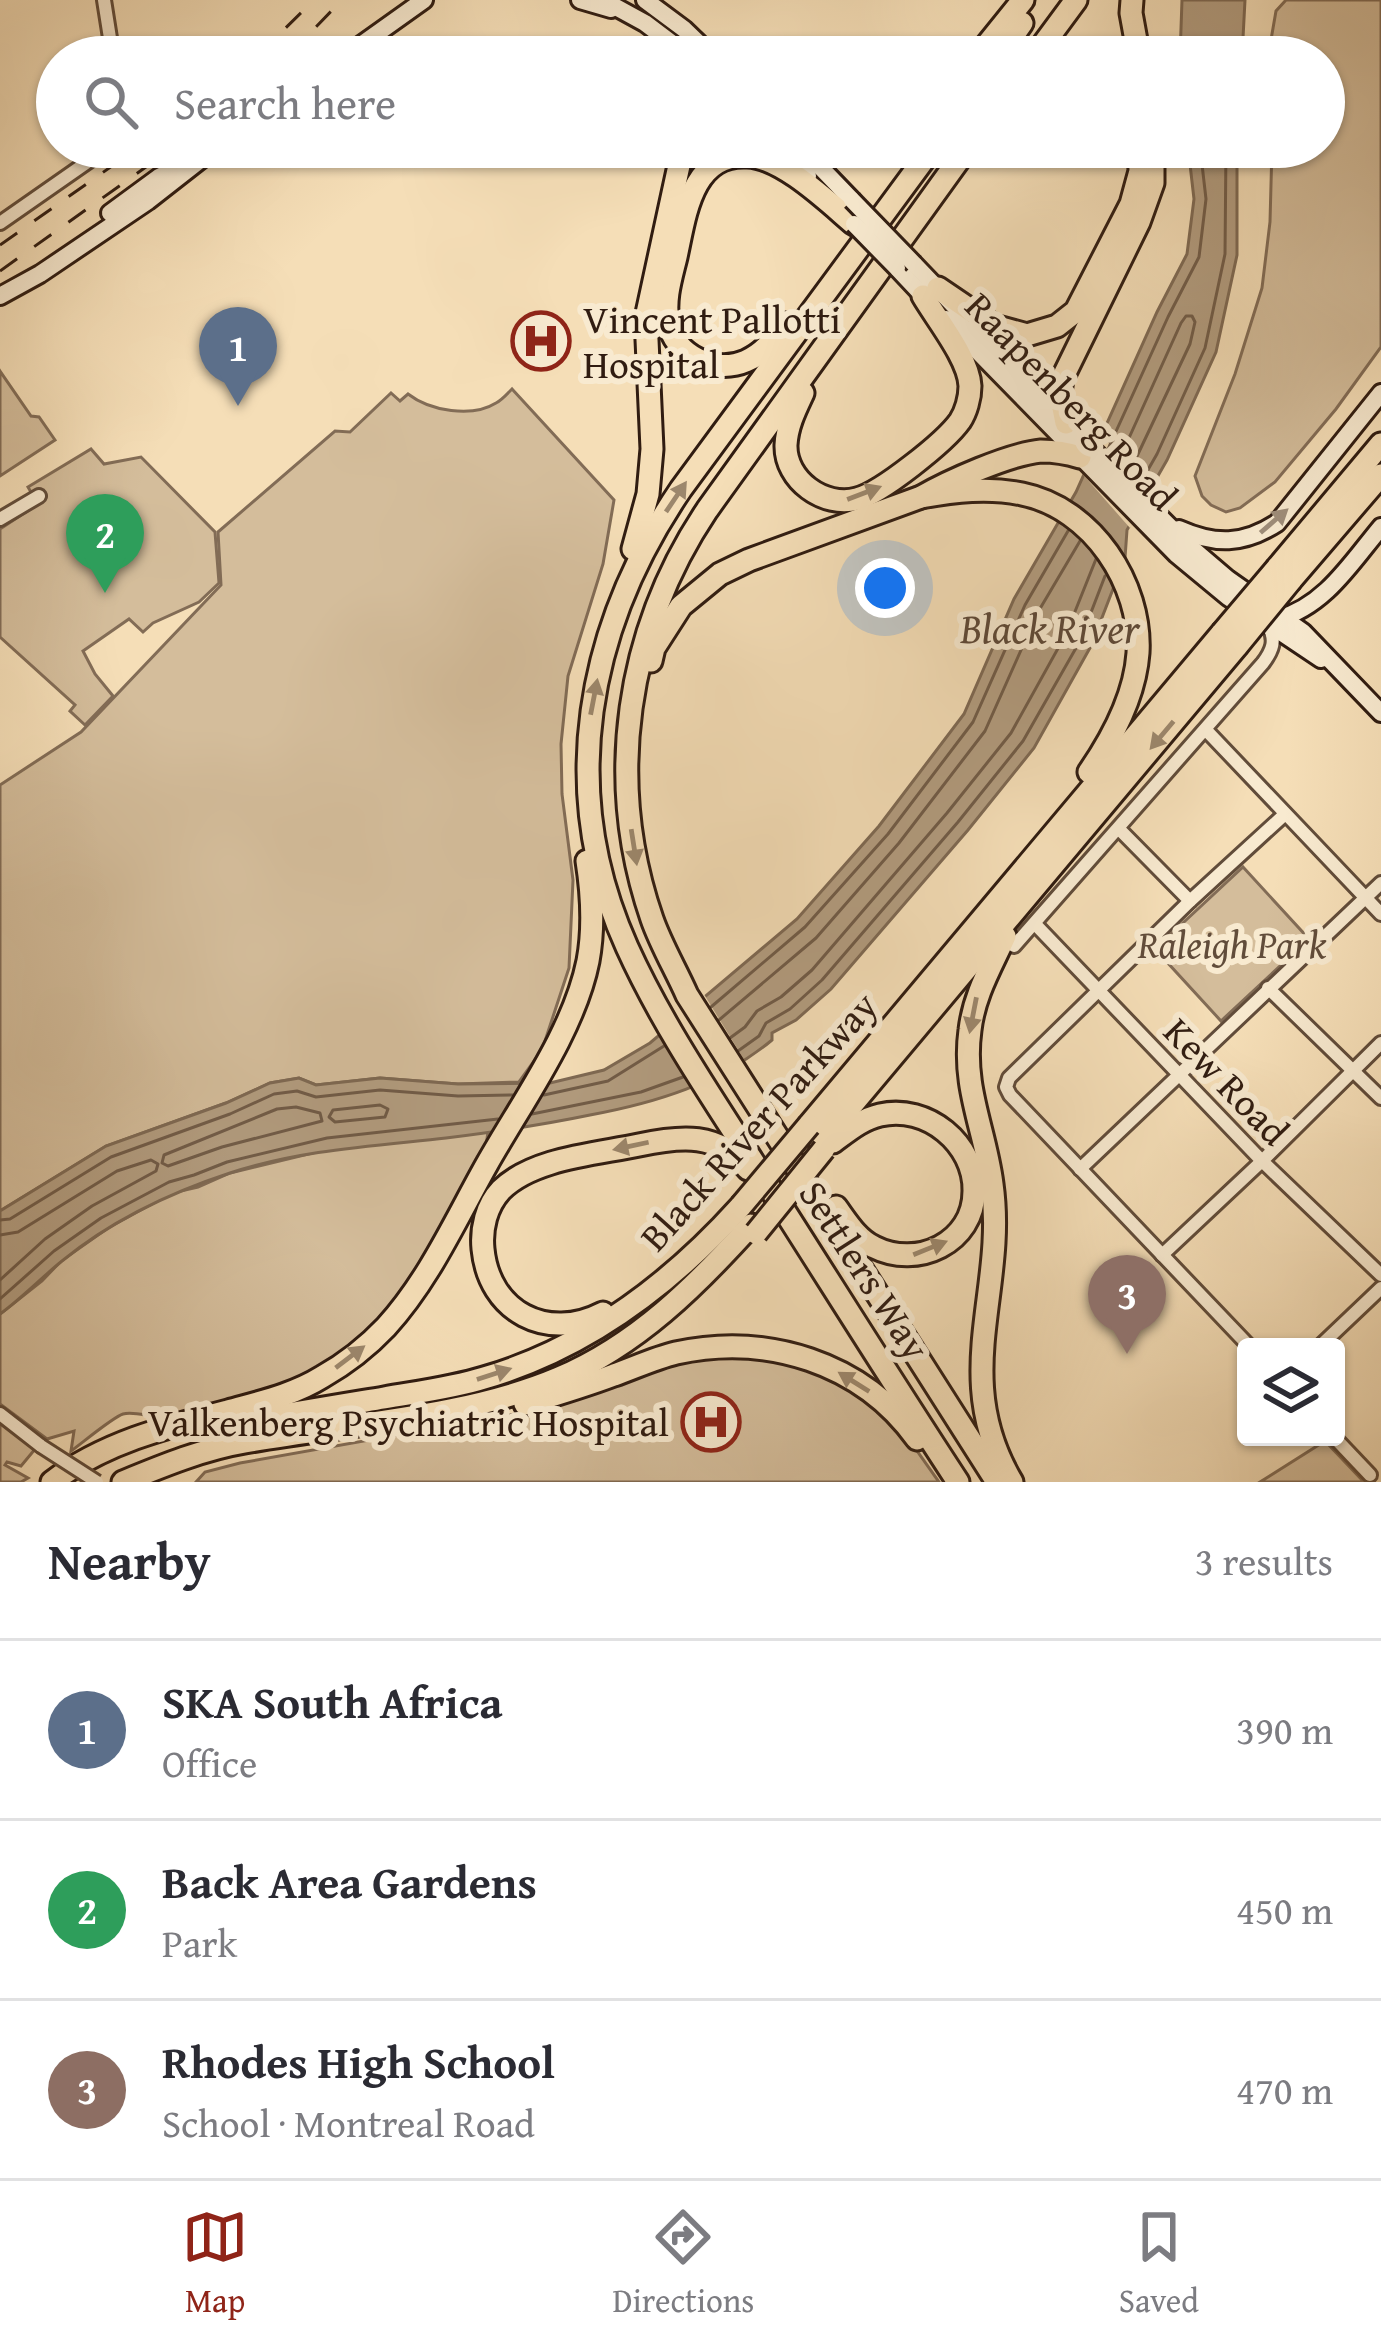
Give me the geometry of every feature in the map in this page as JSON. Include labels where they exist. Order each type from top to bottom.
[{"type":"highway","points":[[993,36],[1023,0]]},
{"type":"highway","points":[[1012,36],[1037,0]]},
{"type":"highway","points":[[1049,36],[1076,0]]},
{"type":"highway","points":[[1132,0],[1135,36]]},
{"type":"highway","points":[[621,600],[617,592],[639,535],[648,494],[652,449],[646,318],[678,168]]},
{"type":"highway","points":[[711,168],[695,184],[688,203],[666,302],[668,325],[677,343],[713,366],[742,364],[766,349],[852,241],[904,188]]},
{"type":"highway","points":[[781,168],[848,213]]},
{"type":"highway","name":"Settlers Way","points":[[918,168],[681,489],[648,542],[621,600],[591,702],[587,798],[605,888],[627,947],[713,1099],[956,1480]]},
{"type":"highway","name":"Settlers Way","points":[[953,168],[707,510],[674,565],[644,639],[635,679],[628,730],[627,802],[636,863],[653,922],[687,995],[997,1482]]},
{"type":"highway","points":[[918,217],[969,168]]},
{"type":"highway","points":[[922,283],[994,326],[1020,335],[1057,326],[1076,311],[1131,205],[1140,168]]},
{"type":"highway","points":[[1066,423],[1062,379],[1139,222],[1153,168]]},
{"type":"highway","points":[[823,349],[791,415],[785,449],[792,470],[811,491],[835,501],[857,499],[877,490],[945,439],[963,417],[970,383],[967,373],[922,283]]},
{"type":"highway","points":[[1284,574],[1381,433]]},
{"type":"highway","points":[[1333,501],[1381,444]]},
{"type":"highway","points":[[628,730],[654,648],[681,606],[720,574],[1026,453],[1084,454]]},
{"type":"highway","points":[[1284,574],[1381,475]]},
{"type":"highway","points":[[921,496],[988,489],[1045,501],[1077,520],[1112,557],[1136,616],[1138,654],[1128,701],[1103,752],[1010,885]]},
{"type":"highway","name":"Black River Parkway","points":[[817,1139],[1010,885],[1284,574]]},
{"type":"highway","name":"Black River Parkway","points":[[123,1482],[240,1442],[499,1398],[560,1378],[621,1345],[666,1311],[708,1272],[744,1221],[817,1139],[1026,916],[1229,639]]},
{"type":"highway","points":[[54,1482],[78,1462],[126,1442],[284,1396],[354,1356],[387,1326],[420,1282],[551,1051],[578,994],[592,919],[583,837],[587,798]]},
{"type":"highway","points":[[1012,1482],[985,1416],[980,1369],[994,1240],[992,1184],[968,1078],[978,990],[1026,916]]},
{"type":"highway","points":[[804,1179],[869,1245],[891,1254],[916,1256],[938,1250],[970,1215],[975,1194],[972,1166],[955,1139],[930,1120],[901,1112],[878,1115],[817,1139]]},
{"type":"highway","points":[[744,1221],[617,1306],[565,1325],[530,1320],[502,1300],[485,1271],[481,1227],[500,1191],[539,1166],[675,1137],[707,1140],[741,1160],[791,1220]]},
{"type":"highway","name":"Black River Parkway","points":[[54,1482],[101,1461],[200,1429],[443,1388],[522,1365],[579,1340],[632,1307],[744,1221]]},
{"type":"highway","points":[[349,1427],[388,1428],[523,1404],[674,1354],[737,1345],[807,1358],[865,1387],[906,1424],[935,1464],[956,1480]]},
{"type":"main road","points":[[373,36],[424,0]]},
{"type":"main road","points":[[580,0],[634,16]]},
{"type":"main road","points":[[603,0],[661,36]]},
{"type":"main road","points":[[645,0],[691,36]]},
{"type":"main road","points":[[0,296],[177,168]]},
{"type":"main road","name":"Raapenberg Road","points":[[801,168],[1066,423],[1084,454]]},
{"type":"main road","name":"Raapenberg Road","points":[[816,168],[848,213]]},
{"type":"main road","name":"Raapenberg Road","points":[[922,283],[1200,574],[1316,644],[1381,713]]},
{"type":"main road","points":[[1167,524],[1213,541],[1245,540],[1260,534],[1277,523],[1381,393]]},
{"type":"main road","name":"Raapenberg Road","points":[[1143,512],[1167,524],[1274,620],[1342,673]]},
{"type":"main road","points":[[1274,620],[1320,599],[1381,527]]},
{"type":"main road","points":[[1316,644],[1311,626],[1320,599]]},
{"type":"street","points":[[104,0],[110,36]]},
{"type":"street","points":[[0,223],[79,168]]},
{"type":"street","points":[[0,519],[39,496]]},
{"type":"street","points":[[1014,946],[1026,916],[1119,829],[1263,663],[1272,651],[1274,620]]},
{"type":"street","points":[[1207,730],[1381,914]]},
{"type":"street","points":[[1241,1338],[1006,1087],[1009,1078],[1284,814]]},
{"type":"street","points":[[1119,829],[1190,901]]},
{"type":"street","points":[[1080,1169],[1381,883]]},
{"type":"street","name":"Kew Road","points":[[1026,916],[1262,1161],[1381,1275]]},
{"type":"street","points":[[1268,988],[1381,1098]]},
{"type":"street","points":[[1162,1255],[1381,1043]]},
{"type":"street","points":[[1328,1338],[1381,1288]]},
{"type":"street","points":[[0,1414],[97,1482]]},
{"type":"street","points":[[1343,1446],[1370,1475]]},
{"type":"green space","points":[[1286,0],[1381,0],[1381,347],[1275,482],[1240,508],[1226,512],[1202,496],[1195,476],[1262,288],[1271,168],[1345,168],[1345,36],[1272,36],[1276,11]]},
{"type":"green space","points":[[0,371],[31,416],[39,417],[55,440],[0,476]]},
{"type":"green space","points":[[512,389],[614,500],[603,564],[568,676],[561,744],[573,880],[569,968],[542,1050],[519,1082],[458,1084],[380,1078],[316,1085],[299,1078],[270,1083],[106,1146],[0,1211],[0,785],[81,732],[221,585],[218,532],[335,431],[350,432],[391,393],[400,401],[408,394],[439,408],[463,411],[486,408]]},
{"type":"green space","points":[[91,449],[104,464],[141,457],[215,532],[219,583],[199,602],[143,632],[129,619],[83,651],[113,696],[85,725],[70,711],[75,705],[0,637],[0,529],[38,504],[28,487]]},
{"type":"green space","name":"Raleigh Park","points":[[1243,867],[1309,939],[1221,1021],[1155,949]]},
{"type":"green space","points":[[488,1132],[485,1152],[414,1275],[360,1338],[325,1364],[283,1385],[187,1412],[160,1417],[123,1414],[71,1451],[74,1431],[47,1439],[0,1404],[0,1314],[108,1228],[172,1193],[230,1173],[329,1149]]},
{"type":"green space","name":"Valkenberg Psychiatric Hospital","points":[[728,1353],[808,1366],[873,1404],[910,1441],[939,1482],[196,1482],[205,1472],[240,1463],[532,1411],[677,1362]]},
{"type":"green space","points":[[0,1420],[36,1448],[21,1466],[5,1465],[28,1478],[21,1482],[0,1482]]},
{"type":"green space","points":[[1317,1446],[1330,1446],[1364,1482],[1260,1482]]},
{"type":"water","points":[[1182,0],[1245,0],[1243,36],[1181,36]]},
{"type":"water","name":"Black River","points":[[1190,168],[1237,168],[1237,255],[1216,352],[1167,460],[1127,530],[1125,558],[1091,646],[1034,748],[831,989],[796,1020],[772,1033],[772,1040],[752,1055],[663,1097],[536,1125],[283,1159],[185,1189],[101,1233],[0,1314],[0,1211],[106,1146],[270,1083],[299,1078],[316,1085],[380,1078],[458,1084],[550,1083],[604,1070],[650,1043],[797,919],[879,826],[964,714],[1014,599],[1076,492],[1187,254],[1194,199]]},
{"type":"pier","points":[[1099,433],[1156,491],[1130,528],[1079,470]]},
{"type":"pier","points":[[702,991],[748,1066],[705,1089],[660,1027]]},
{"type":"railway","points":[[277,36],[314,0]]},
{"type":"railway","points":[[307,36],[342,0]]},
{"type":"railway","points":[[0,245],[109,168]]},
{"type":"railway","points":[[0,271],[145,168]]},
{"type":"place","name":"Vincent Pallotti Hospital","points":[[541,341]]},
{"type":"place","name":"SKA South Africa","points":[[238,406]]},
{"type":"place","name":"Back Area Gardens","points":[[105,593]]},
{"type":"place","name":"Rhodes High School","points":[[1127,1354]]},
{"type":"place","name":"Valkenberg Psychiatric Hospital","points":[[711,1422]]}]
